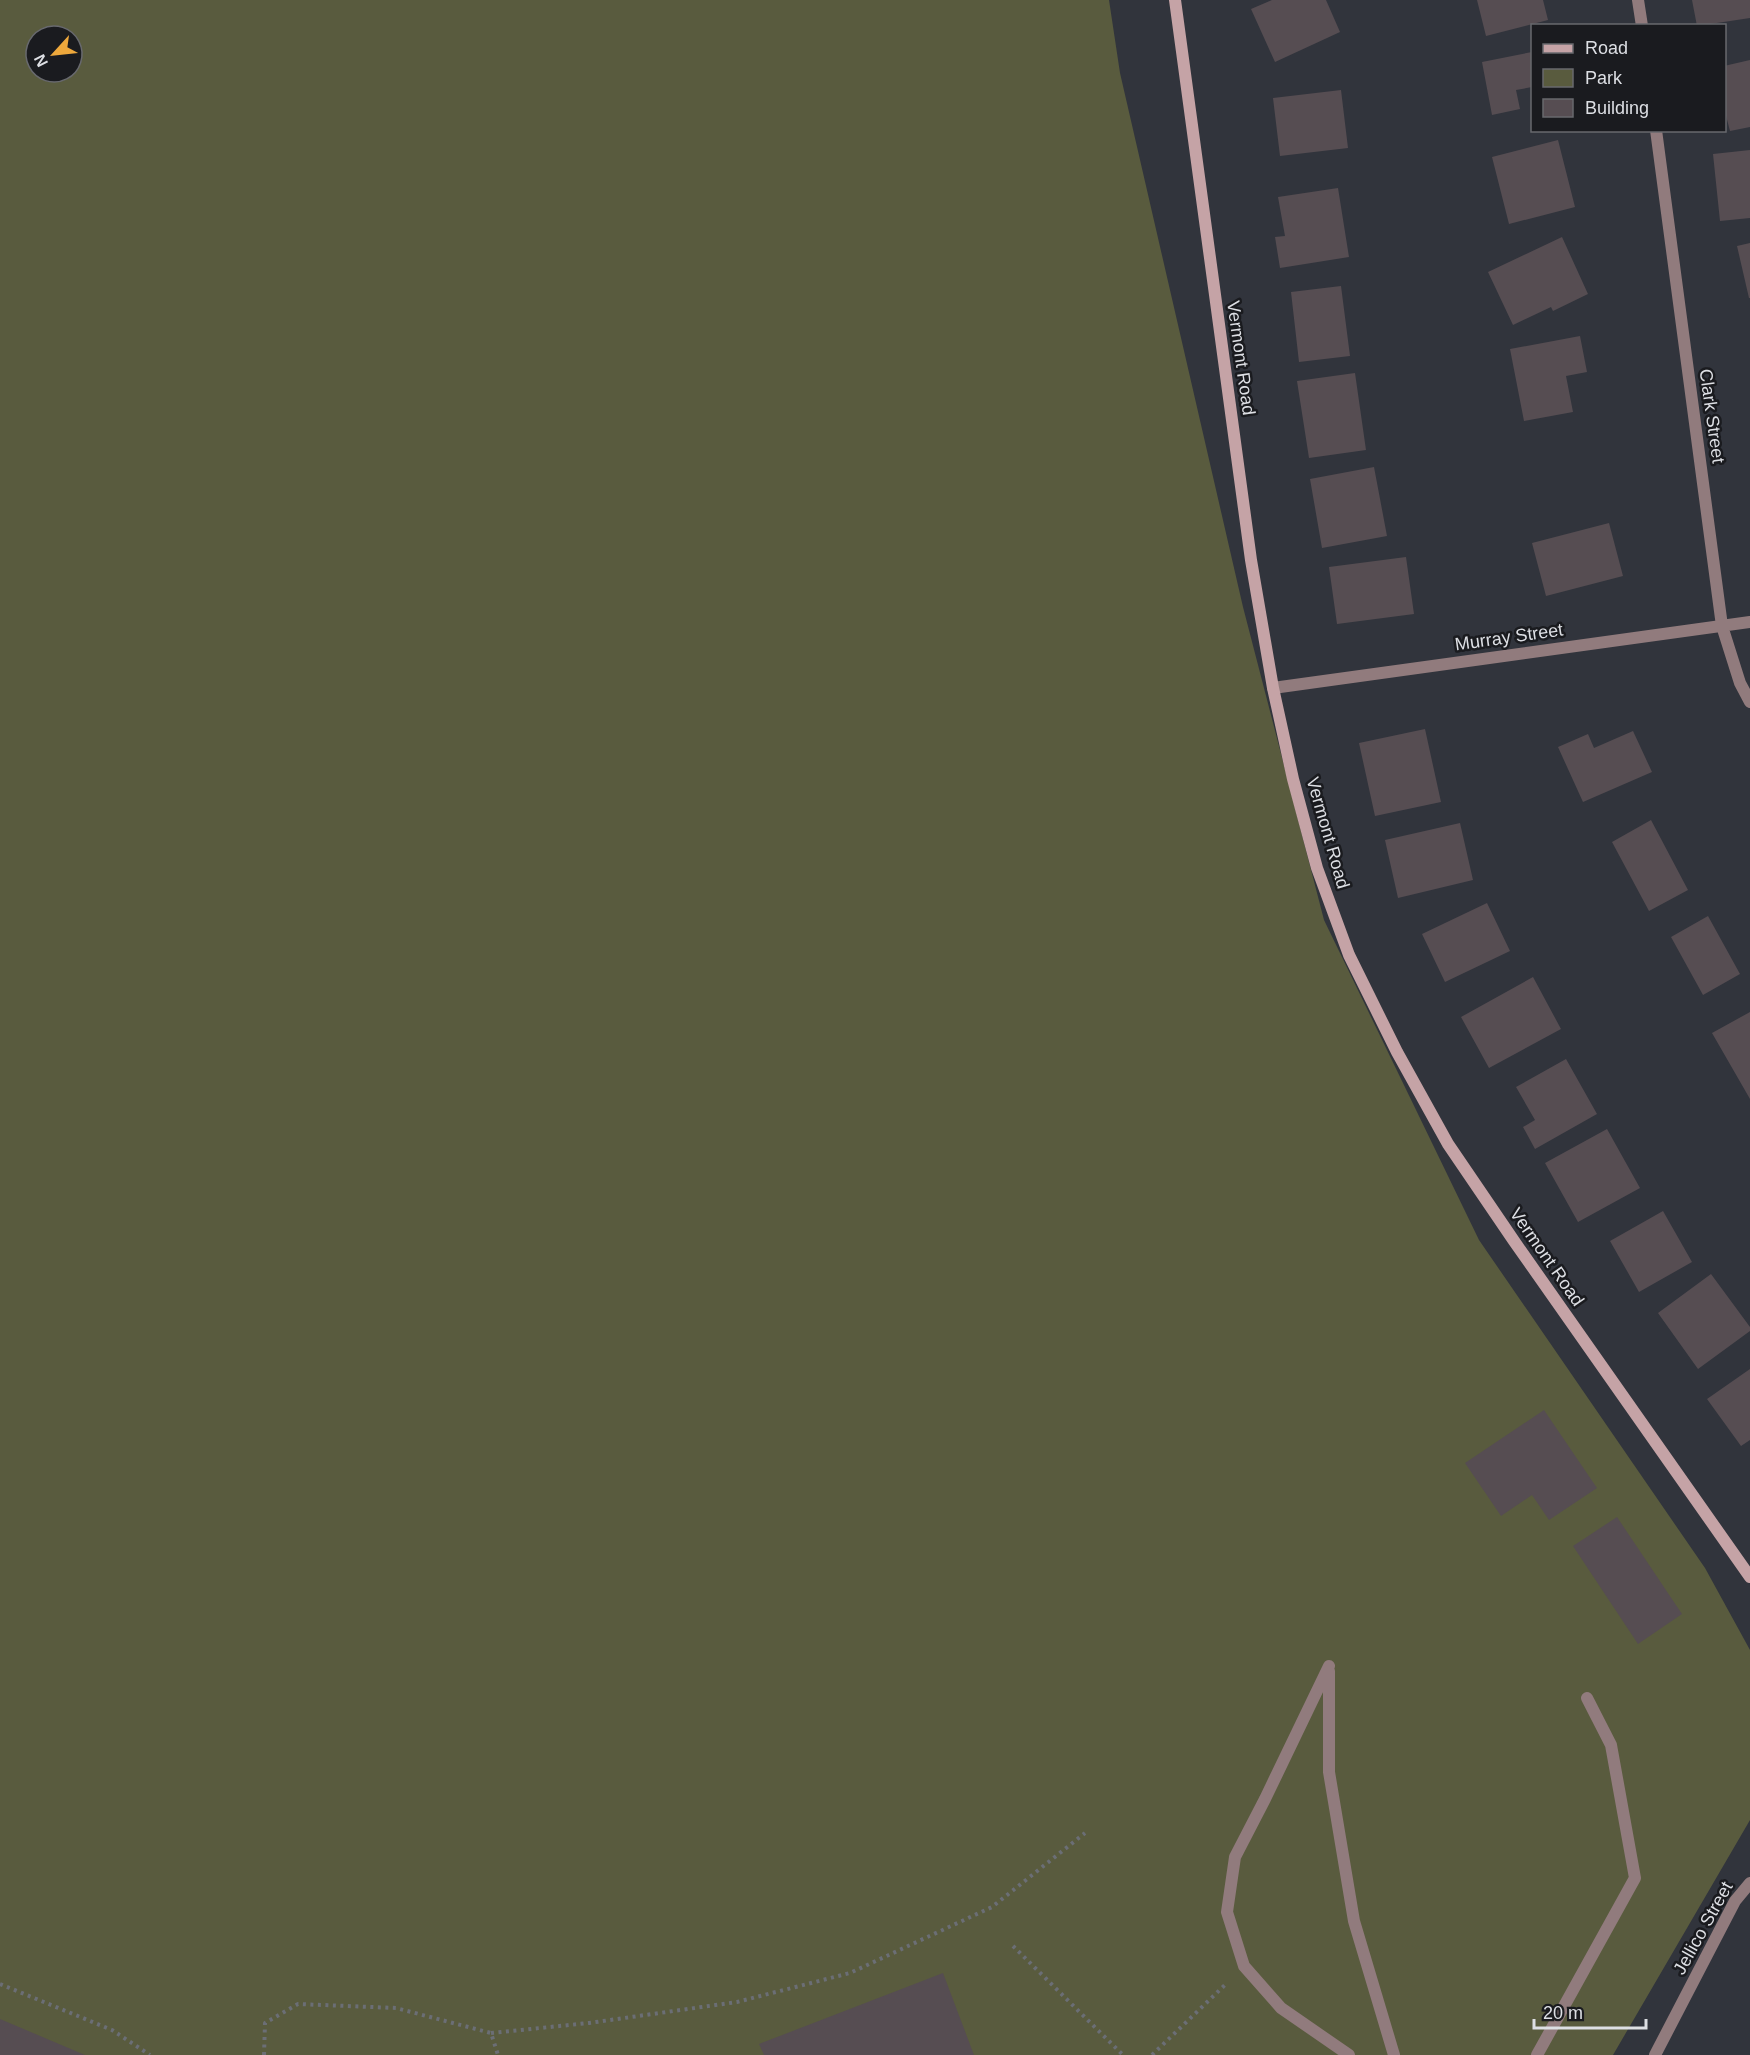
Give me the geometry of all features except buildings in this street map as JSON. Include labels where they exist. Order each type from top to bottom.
[{"type":"street","name":"Vermont Road","points":[[1175,0],[1251,560],[1273,688],[1293,779],[1317,868],[1349,955],[1396,1052],[1455,1154],[1750,1577]]},
{"type":"street","points":[[1638,0],[1642,24]]},
{"type":"street","name":"Clark Street","points":[[1656,132],[1722,626],[1740,683],[1750,702]]},
{"type":"street","name":"Murray Street","points":[[1273,688],[1750,622]]},
{"type":"street","name":"Vermont Road","points":[[1741,1565],[1750,1586]]},
{"type":"street","points":[[1349,2055],[1281,2008],[1244,1966],[1227,1912],[1234,1857],[1265,1799],[1329,1666],[1329,1772],[1354,1921],[1394,2055]]},
{"type":"street","points":[[1537,2055],[1635,1878],[1611,1745],[1587,1698]]},
{"type":"street","name":"Jellico Street","points":[[1655,2055],[1735,1901],[1750,1883]]},
{"type":"path","points":[[264,2055],[265,2023],[298,2004],[396,2008],[491,2033],[589,2023],[737,2002],[850,1973],[992,1906],[1085,1833]]},
{"type":"path","points":[[1013,1946],[1123,2055]]},
{"type":"path","points":[[1152,2055],[1244,1966]]},
{"type":"path","points":[[0,1984],[112,2030],[150,2055]]},
{"type":"path","points":[[491,2033],[498,2055]]},
{"type":"green space","points":[[0,0],[1109,0],[1120,73],[1243,607],[1324,920],[1479,1240],[1705,1568],[1750,1650],[1750,1820],[1613,2055],[0,2055]]}]
